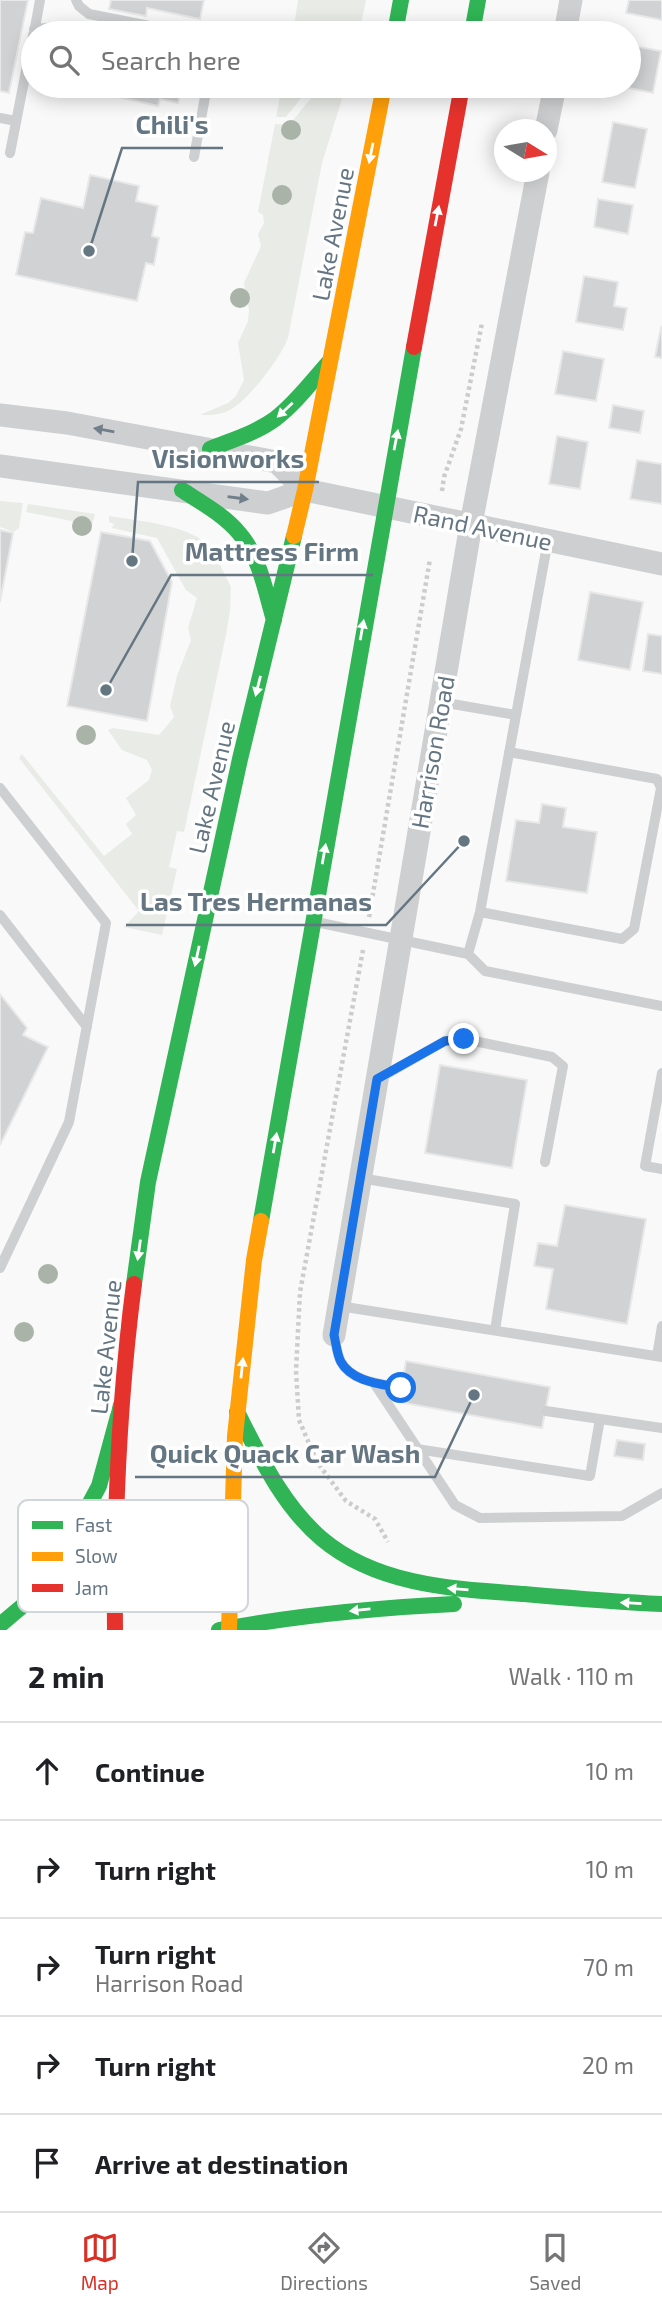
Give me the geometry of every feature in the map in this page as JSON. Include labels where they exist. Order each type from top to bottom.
[{"type":"main road","points":[[397,21],[401,0]]},
{"type":"main road","points":[[474,21],[478,0]]},
{"type":"main road","name":"Lake Avenue","points":[[116,1500],[121,1405],[148,1182],[240,759],[305,489],[382,98]]},
{"type":"main road","points":[[233,1500],[237,1412],[254,1260],[384,507],[460,98]]},
{"type":"main road","points":[[210,449],[256,430],[274,419],[296,400],[331,360]]},
{"type":"main road","points":[[182,490],[220,515],[245,539],[254,555],[274,620]]},
{"type":"main road","points":[[92,1500],[99,1486],[121,1405]]},
{"type":"main road","points":[[237,1412],[261,1459],[300,1517],[325,1541],[358,1564],[430,1586],[662,1604]]},
{"type":"main road","points":[[226,1629],[360,1609],[599,1601]]},
{"type":"main road","points":[[0,1626],[18,1610]]},
{"type":"main road","name":"Lake Avenue","points":[[115,1612],[115,1630]]},
{"type":"street","points":[[567,21],[571,0]]},
{"type":"street","points":[[548,119],[553,98]]},
{"type":"street","name":"Harrison Road","points":[[334,1335],[471,524],[536,182]]},
{"type":"street","points":[[0,415],[66,423],[277,463],[305,489],[268,502],[0,466]]},
{"type":"street","name":"Rand Avenue","points":[[305,489],[662,564]]},
{"type":"lane","points":[[36,21],[40,0]]},
{"type":"lane","points":[[76,0],[89,14],[124,21]]},
{"type":"lane","points":[[10,153],[21,96]]},
{"type":"lane","points":[[194,157],[205,98]]},
{"type":"lane","points":[[0,118],[16,121]]},
{"type":"lane","points":[[468,954],[480,912],[548,540]]},
{"type":"lane","points":[[441,702],[516,715]]},
{"type":"lane","points":[[480,912],[622,939],[634,929],[661,788],[657,779],[509,752]]},
{"type":"lane","points":[[0,788],[106,923],[69,1122],[0,1268]]},
{"type":"lane","points":[[0,915],[87,1027]]},
{"type":"lane","points":[[313,922],[468,954],[485,971],[662,1006]]},
{"type":"lane","points":[[377,1079],[445,1041],[464,1039],[552,1057],[563,1066],[545,1162]]},
{"type":"lane","points":[[662,1073],[645,1166],[662,1169]]},
{"type":"lane","points":[[360,1178],[514,1204],[495,1330]]},
{"type":"lane","points":[[339,1306],[659,1357],[662,1326]]},
{"type":"lane","points":[[334,1335],[341,1363],[356,1376],[374,1383],[401,1388]]},
{"type":"lane","points":[[374,1383],[455,1505],[480,1518],[622,1516],[662,1493]]},
{"type":"lane","points":[[546,1411],[662,1429]]},
{"type":"lane","points":[[417,1449],[590,1476],[600,1419]]},
{"type":"path","points":[[442,491],[444,477],[461,429],[482,321]]},
{"type":"path","points":[[370,909],[430,559]]},
{"type":"path","points":[[360,965],[300,1292],[296,1371],[299,1420],[317,1462],[346,1501],[375,1518],[390,1548]]},
{"type":"shaded area","points":[[298,0],[366,0],[362,21],[295,21]]},
{"type":"shaded area","points":[[280,98],[301,98],[286,117],[276,117]]},
{"type":"shaded area","points":[[311,98],[342,98],[322,163],[288,338],[271,368],[236,406],[225,412],[200,415],[228,403],[236,396],[244,380],[238,343],[248,321],[249,310],[244,283],[261,246],[258,234],[264,223],[263,215],[258,212],[275,124],[289,125]]},
{"type":"shaded area","points":[[0,501],[23,503],[19,528],[14,532],[0,527]]},
{"type":"shaded area","points":[[28,504],[95,514],[92,525],[26,512]]},
{"type":"shaded area","points":[[109,516],[165,525],[192,534],[212,549],[204,554],[209,564],[218,561],[231,587],[226,635],[184,832],[177,831],[169,867],[177,869],[162,935],[124,927],[139,911],[19,758],[22,754],[104,856],[132,834],[126,824],[136,815],[126,798],[149,780],[152,770],[147,760],[122,750],[108,730],[113,728],[159,735],[174,717],[170,706],[177,676],[191,640],[188,628],[197,598],[186,590],[157,538],[112,528],[114,524],[109,522]]},
{"type":"building","points":[[0,0],[28,0],[24,21],[21,21],[21,34],[9,93],[0,91]]},
{"type":"building","points":[[111,0],[204,0],[200,19],[147,8],[146,16],[109,9]]},
{"type":"building","points":[[629,0],[662,0],[662,20],[626,13]]},
{"type":"building","points":[[641,47],[661,51],[653,93],[641,91]]},
{"type":"building","points":[[123,98],[179,98],[178,103],[160,99],[158,106]]},
{"type":"building","points":[[613,122],[647,129],[635,188],[602,182]]},
{"type":"building","points":[[90,175],[139,186],[136,201],[158,206],[152,236],[159,238],[154,265],[146,263],[137,301],[16,275],[25,232],[33,233],[41,198],[83,208]]},
{"type":"building","points":[[598,199],[633,205],[628,234],[594,227]]},
{"type":"building","points":[[584,276],[618,282],[614,306],[627,308],[623,330],[576,322]]},
{"type":"building","points":[[662,328],[662,358],[655,357]]},
{"type":"building","points":[[563,351],[604,359],[596,401],[555,394]]},
{"type":"building","points":[[613,405],[644,411],[640,433],[609,428]]},
{"type":"building","points":[[557,436],[588,442],[580,489],[549,484]]},
{"type":"building","points":[[637,460],[662,464],[662,504],[630,499]]},
{"type":"building","points":[[0,530],[13,533],[0,602]]},
{"type":"building","points":[[101,532],[150,541],[172,582],[147,721],[67,706]]},
{"type":"building","points":[[590,592],[643,602],[630,670],[578,660]]},
{"type":"building","points":[[648,634],[662,636],[662,674],[643,671]]},
{"type":"building","points":[[542,804],[566,808],[563,827],[597,832],[587,893],[506,881],[516,820],[539,823]]},
{"type":"building","points":[[0,994],[27,1028],[23,1035],[48,1047],[0,1145]]},
{"type":"building","points":[[440,1065],[527,1080],[512,1168],[425,1153]]},
{"type":"building","points":[[565,1205],[646,1219],[627,1324],[546,1309],[553,1269],[534,1266],[538,1243],[557,1246]]},
{"type":"building","points":[[406,1361],[550,1387],[542,1428],[399,1402]]},
{"type":"building","points":[[617,1440],[645,1444],[643,1460],[614,1456]]},
{"type":"traffic: fast","points":[[397,21],[401,0]]},
{"type":"traffic: fast","points":[[474,21],[478,0]]},
{"type":"traffic: fast","points":[[261,1221],[414,347]]},
{"type":"traffic: fast","points":[[210,449],[252,432],[275,419],[297,399],[329,362]]},
{"type":"traffic: fast","points":[[182,490],[227,521],[246,542],[261,574],[274,620]]},
{"type":"traffic: fast","points":[[134,1284],[148,1182],[240,759],[294,536]]},
{"type":"traffic: fast","points":[[92,1500],[99,1486],[121,1405]]},
{"type":"traffic: fast","points":[[237,1412],[274,1480],[296,1512],[322,1539],[367,1567],[392,1576],[445,1587],[662,1604]]},
{"type":"traffic: fast","points":[[219,1630],[336,1613],[454,1604]]},
{"type":"traffic: fast","points":[[0,1625],[18,1610]]},
{"type":"traffic: slow","points":[[294,536],[382,98]]},
{"type":"traffic: slow","points":[[233,1500],[235,1436],[254,1260],[261,1221]]},
{"type":"traffic: slow","points":[[229,1630],[230,1612]]},
{"type":"traffic: jam","points":[[414,347],[460,98]]},
{"type":"traffic: jam","points":[[116,1500],[134,1284]]},
{"type":"traffic: jam","points":[[115,1612],[115,1630]]},
{"type":"place","name":"Chili's","points":[[89,251]]},
{"type":"place","name":"Visionworks","points":[[132,561]]},
{"type":"place","name":"Mattress Firm","points":[[106,690]]},
{"type":"place","name":"Las Tres Hermanas","points":[[464,841]]},
{"type":"place","name":"Quick Quack Car Wash","points":[[474,1395]]},
{"type":"route","points":[[401,1388],[374,1383],[356,1376],[341,1363],[334,1335],[377,1079],[445,1041],[464,1039]]}]
